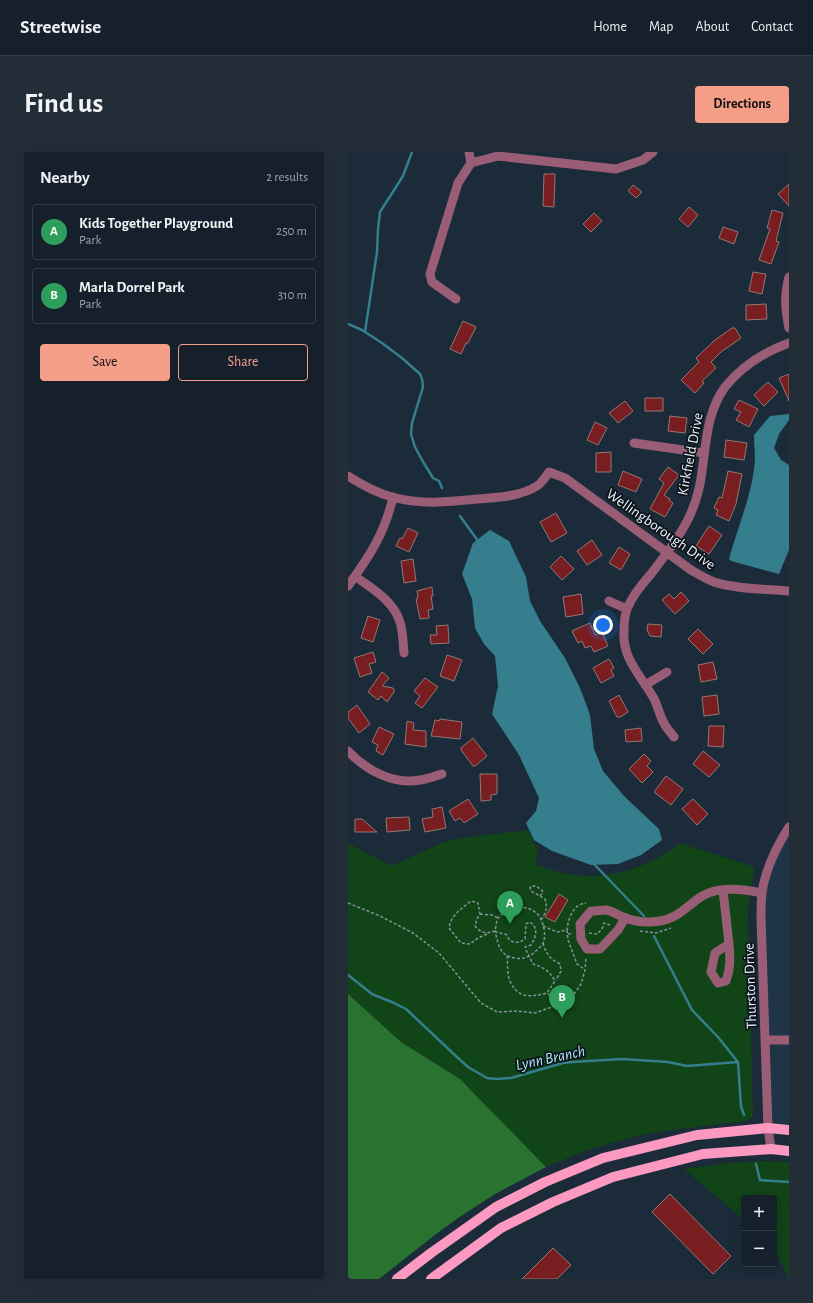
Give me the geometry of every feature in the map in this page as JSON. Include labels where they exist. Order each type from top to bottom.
[{"type":"main road","points":[[397,1279],[430,1253],[496,1207],[545,1182],[603,1158],[697,1135],[768,1128],[789,1130]]},
{"type":"main road","points":[[432,1279],[501,1228],[553,1202],[613,1177],[703,1154],[771,1149],[789,1151]]},
{"type":"street","points":[[470,152],[471,163]]},
{"type":"street","points":[[456,299],[432,282],[430,274],[458,183],[465,170],[471,163],[498,156],[616,169],[643,160],[653,152]]},
{"type":"street","points":[[789,277],[785,298],[789,328]]},
{"type":"street","name":"Kirkfield Drive","points":[[627,609],[639,589],[667,552],[694,508],[698,492],[708,427],[712,412],[725,387],[744,368],[762,355],[789,343]]},
{"type":"street","points":[[634,443],[704,453]]},
{"type":"street","name":"Wellingborough Drive","points":[[393,497],[420,502],[443,503],[510,496],[524,492],[539,485],[549,472],[565,478],[691,570],[713,582],[730,586],[789,591]]},
{"type":"street","points":[[348,476],[367,487],[393,497],[380,537],[373,550],[348,586]]},
{"type":"street","points":[[355,576],[382,596],[393,608],[400,623],[404,653]]},
{"type":"street","points":[[609,601],[627,609],[624,621],[624,642],[627,654],[636,673],[657,705],[664,723],[674,737]]},
{"type":"street","points":[[645,686],[667,672]]},
{"type":"street","points":[[348,751],[369,769],[383,776],[400,780],[419,780],[442,774]]},
{"type":"street","name":"Thurston Drive","points":[[771,1149],[768,1128],[761,918],[762,893],[773,858],[780,841],[789,827]]},
{"type":"street","points":[[625,918],[618,930],[600,949],[587,949],[581,939],[580,924],[591,911],[608,910],[625,918],[644,922],[659,921],[670,919],[679,915],[706,894],[723,890],[746,889],[762,893]]},
{"type":"street","points":[[723,890],[729,944]]},
{"type":"street","points":[[766,1040],[789,1040]]},
{"type":"path","points":[[540,896],[543,892],[541,889],[535,886],[530,887],[531,891],[545,899],[548,907],[541,920]]},
{"type":"path","points":[[487,934],[480,931],[476,926],[477,919],[480,914],[478,903],[471,901],[450,921],[449,928],[461,943],[470,944],[478,938],[494,931],[504,934],[512,941],[520,942],[525,939],[526,924],[530,922],[534,925],[536,930],[535,939],[531,945],[525,947],[532,964],[545,968],[555,981]]},
{"type":"path","points":[[348,903],[380,916],[412,933],[439,953],[481,1003],[497,1012],[535,1012],[557,1005],[572,997],[581,984],[585,970],[587,949]]},
{"type":"path","points":[[585,970],[577,964],[568,940],[567,930],[568,920],[572,912],[582,904],[587,903]]},
{"type":"path","points":[[507,956],[509,980],[516,990],[524,996],[534,996],[547,993],[561,971],[560,964],[551,959],[546,952],[543,943],[545,932],[541,920],[536,913],[518,907],[507,910],[498,918],[494,931],[500,951],[507,956],[515,959],[525,958],[534,953],[543,943]]},
{"type":"path","points":[[480,914],[492,915],[498,918]]},
{"type":"path","points":[[568,934],[598,934],[604,923],[617,926],[618,930]]},
{"type":"path","points":[[543,926],[557,932],[567,930]]},
{"type":"path","points":[[547,993],[553,998],[557,1005]]},
{"type":"shaded area","points":[[789,414],[789,420],[779,434],[774,448],[781,460],[789,465],[789,550],[779,574],[731,561],[729,559],[752,481],[755,465],[754,435],[770,416]]},
{"type":"shaded area","points":[[490,530],[509,541],[526,577],[530,601],[540,621],[565,658],[580,688],[590,715],[594,749],[603,771],[624,796],[659,829],[662,840],[641,855],[618,864],[591,865],[552,851],[534,840],[526,823],[536,811],[539,798],[519,755],[492,714],[498,686],[495,656],[484,644],[475,628],[472,599],[462,574],[473,543]]},
{"type":"shaded area","points":[[789,827],[789,1131],[768,1128],[762,893]]},
{"type":"green space","points":[[529,830],[535,847],[539,846],[535,864],[554,871],[573,875],[592,876],[628,870],[646,864],[663,855],[680,843],[755,867],[749,897],[748,916],[753,1117],[746,1121],[652,1133],[625,1139],[572,1156],[546,1167],[460,1079],[401,1042],[348,994],[348,845],[353,846],[392,866],[454,839]]},
{"type":"green space","points":[[348,994],[401,1042],[460,1079],[546,1167],[495,1194],[461,1216],[379,1279],[348,1279]]},
{"type":"green space","points":[[766,1161],[789,1162],[789,1279],[777,1254],[777,1195],[741,1195],[741,1217],[684,1169],[728,1163]]},
{"type":"building","points":[[544,174],[555,174],[554,207],[543,206]]},
{"type":"building","points":[[789,184],[789,206],[778,194]]},
{"type":"building","points":[[633,185],[642,192],[636,198],[628,191]]},
{"type":"building","points":[[689,207],[698,215],[688,227],[679,219]]},
{"type":"building","points":[[772,210],[783,213],[776,241],[779,242],[771,264],[759,260],[770,229],[767,228]]},
{"type":"building","points":[[594,213],[602,221],[591,232],[583,224]]},
{"type":"building","points":[[723,227],[738,232],[734,244],[719,238]]},
{"type":"building","points":[[753,272],[766,274],[762,294],[749,291]]},
{"type":"building","points":[[766,304],[767,319],[746,320],[746,305]]},
{"type":"building","points":[[463,321],[476,327],[461,354],[450,349]]},
{"type":"building","points":[[732,328],[735,328],[741,338],[721,352],[711,362],[716,368],[702,381],[704,383],[695,393],[681,380],[699,362],[696,358],[715,340]]},
{"type":"building","points":[[789,374],[789,401],[779,378]]},
{"type":"building","points":[[768,382],[778,392],[764,406],[754,395]]},
{"type":"building","points":[[645,398],[663,398],[663,411],[645,411]]},
{"type":"building","points":[[739,400],[758,409],[749,427],[736,420],[741,412],[734,409]]},
{"type":"building","points":[[625,401],[633,411],[618,423],[609,413]]},
{"type":"building","points":[[670,416],[687,418],[685,433],[668,431]]},
{"type":"building","points":[[595,422],[607,428],[598,445],[587,440]]},
{"type":"building","points":[[726,440],[747,443],[744,460],[724,457]]},
{"type":"building","points":[[611,452],[611,472],[596,472],[596,453]]},
{"type":"building","points":[[668,467],[679,475],[664,495],[673,503],[665,517],[650,509],[664,483],[659,479]]},
{"type":"building","points":[[623,471],[642,479],[636,492],[618,485]]},
{"type":"building","points":[[728,471],[742,474],[736,504],[729,521],[716,515],[718,510],[714,508],[719,497],[722,498]]},
{"type":"building","points":[[556,513],[567,533],[551,542],[540,522]]},
{"type":"building","points":[[709,526],[722,535],[709,554],[696,546]]},
{"type":"building","points":[[408,528],[418,533],[409,552],[396,546]]},
{"type":"building","points":[[592,540],[602,555],[587,565],[577,551]]},
{"type":"building","points":[[619,547],[630,554],[621,570],[609,563]]},
{"type":"building","points":[[561,556],[574,569],[562,580],[550,567]]},
{"type":"building","points":[[413,559],[416,581],[404,583],[401,561]]},
{"type":"building","points":[[432,587],[433,596],[431,596],[433,609],[428,610],[429,618],[420,619],[416,599],[418,598],[417,591]]},
{"type":"building","points":[[681,592],[689,601],[675,614],[662,600],[669,594],[674,599]]},
{"type":"building","points":[[581,594],[583,614],[566,617],[563,597]]},
{"type":"building","points":[[368,616],[380,620],[373,642],[361,638]]},
{"type":"building","points":[[590,623],[595,635],[602,632],[608,646],[594,652],[591,646],[585,648],[582,641],[578,643],[572,631]]},
{"type":"building","points":[[648,624],[662,625],[661,637],[650,636],[647,630]]},
{"type":"building","points":[[448,625],[449,643],[431,644],[430,635],[437,635],[436,626]]},
{"type":"building","points":[[698,629],[713,644],[703,654],[688,639]]},
{"type":"building","points":[[373,652],[376,662],[369,664],[372,673],[360,677],[354,658]]},
{"type":"building","points":[[447,655],[462,660],[454,681],[440,676]]},
{"type":"building","points":[[609,659],[614,668],[611,670],[614,676],[601,683],[593,668]]},
{"type":"building","points":[[713,662],[717,679],[701,682],[698,665]]},
{"type":"building","points":[[382,672],[389,678],[382,686],[393,688],[394,690],[387,702],[381,696],[378,700],[368,692]]},
{"type":"building","points":[[425,678],[438,687],[422,708],[415,703],[420,696],[414,691]]},
{"type":"building","points":[[619,695],[628,712],[620,717],[617,717],[609,701]]},
{"type":"building","points":[[717,695],[719,714],[704,716],[702,697]]},
{"type":"building","points":[[357,705],[370,724],[359,733],[348,718],[348,712]]},
{"type":"building","points":[[440,719],[462,722],[460,739],[431,736],[435,720],[439,721]]},
{"type":"building","points":[[407,721],[414,723],[413,730],[426,731],[426,747],[405,744]]},
{"type":"building","points":[[709,726],[724,726],[723,747],[708,746]]},
{"type":"building","points":[[379,727],[394,734],[383,755],[376,751],[378,745],[372,742]]},
{"type":"building","points":[[641,728],[642,741],[626,742],[625,730]]},
{"type":"building","points":[[473,738],[487,756],[475,766],[473,766],[461,750],[461,748]]},
{"type":"building","points":[[703,751],[720,765],[709,777],[693,764]]},
{"type":"building","points":[[644,754],[651,761],[647,766],[653,772],[642,783],[629,769]]},
{"type":"building","points":[[480,774],[497,774],[497,794],[491,795],[491,800],[481,801]]},
{"type":"building","points":[[666,776],[683,789],[671,805],[654,792]]},
{"type":"building","points":[[468,799],[478,814],[464,823],[460,818],[455,821],[449,811]]},
{"type":"building","points":[[693,799],[708,814],[697,825],[682,809]]},
{"type":"building","points":[[442,807],[446,828],[425,832],[422,819],[433,817],[432,809]]},
{"type":"building","points":[[409,817],[410,830],[387,832],[386,818]]},
{"type":"building","points":[[355,819],[362,819],[377,832],[355,832]]},
{"type":"building","points":[[559,894],[568,900],[555,922],[545,917]]},
{"type":"building","points":[[670,1194],[731,1256],[713,1274],[652,1212]]},
{"type":"building","points":[[553,1248],[571,1265],[557,1279],[522,1279]]},
{"type":"waterway","points":[[365,332],[377,252],[380,212],[403,176],[412,152]]},
{"type":"waterway","points":[[348,324],[362,330],[382,343],[420,374],[423,387],[412,423],[411,434],[415,447],[422,460],[433,478],[439,481],[442,488]]},
{"type":"waterway","points":[[460,516],[478,541]]},
{"type":"waterway","points":[[593,863],[644,916]]},
{"type":"waterway","points":[[654,936],[692,1010],[718,1037],[737,1061]]},
{"type":"waterway","name":"Lynn Branch","points":[[348,975],[372,994],[406,1009],[468,1067],[487,1078],[511,1078],[563,1063],[572,1062],[622,1059],[668,1062],[687,1066],[738,1062]]},
{"type":"waterway","name":"Lynn Branch","points":[[738,1062],[741,1106],[744,1115]]},
{"type":"waterway","name":"Lynn Branch","points":[[756,1164],[760,1180],[789,1182]]},
{"type":"place","name":"Kids Together Playground","points":[[510,924]]},
{"type":"place","name":"Marla Dorrel Park","points":[[562,1018]]}]
